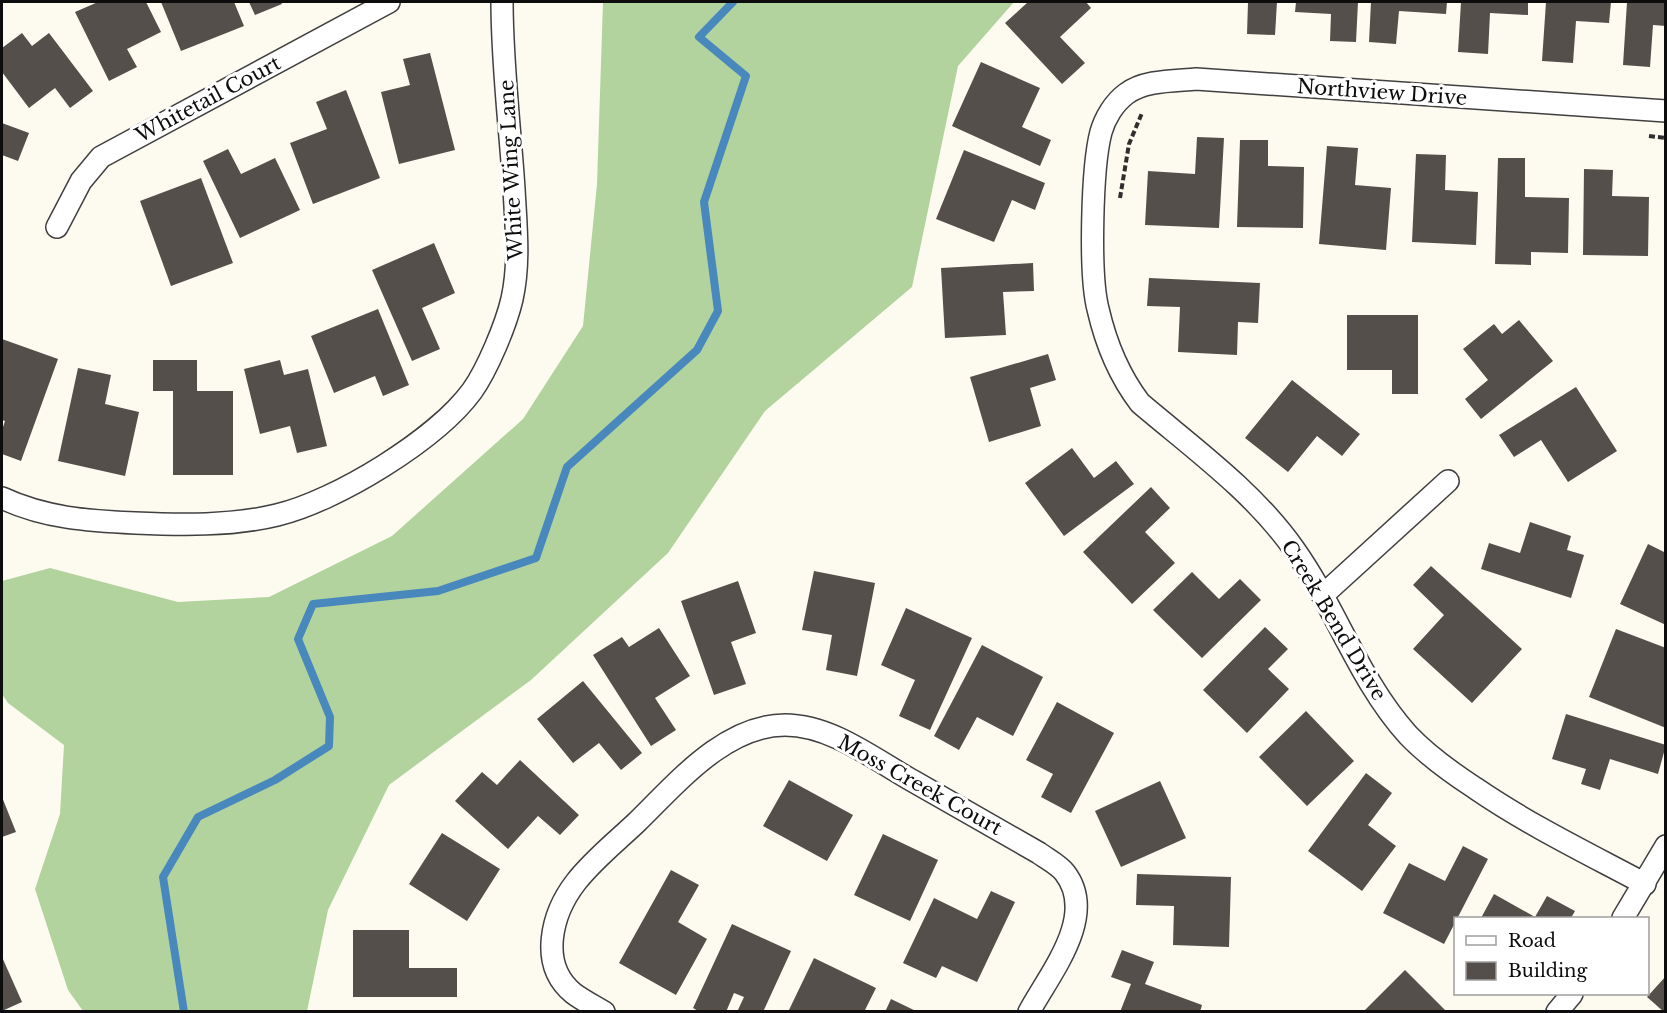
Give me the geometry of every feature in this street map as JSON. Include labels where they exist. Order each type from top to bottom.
[{"type":"street","name":"Whitetail Court","points":[[57,227],[81,181],[101,157],[389,2]]},
{"type":"street","name":"White Wing Lane","points":[[2,498],[28,510],[73,520],[157,524],[222,522],[274,516],[310,506],[351,487],[441,424],[472,391],[494,347],[512,299],[518,253],[502,2]]},
{"type":"street","name":"Northview Drive","points":[[1109,112],[1126,94],[1144,85],[1196,79],[1665,111]]},
{"type":"street","name":"Creek Bend Drive","points":[[1109,112],[1101,132],[1093,248],[1097,306],[1109,349],[1124,382],[1140,403],[1260,510],[1293,548],[1323,595],[1363,670],[1408,735],[1452,772],[1522,819],[1645,884]]},
{"type":"street","points":[[1323,595],[1448,481]]},
{"type":"street","name":"Moss Creek Court","points":[[604,1011],[572,992],[558,974],[552,953],[552,933],[560,906],[576,881],[686,774],[732,740],[760,727],[787,725],[828,733],[1039,853],[1064,871],[1077,894],[1077,912],[1071,937],[1029,1011]]},
{"type":"street","points":[[1624,917],[1645,884],[1665,846]]},
{"type":"street","points":[[1557,1011],[1570,995]]},
{"type":"path","points":[[1119,206],[1129,144],[1143,112]]},
{"type":"path","points":[[1642,136],[1665,138]]},
{"type":"green space","points":[[603,2],[1014,2],[958,66],[912,287],[765,411],[668,553],[531,680],[389,785],[328,910],[307,1011],[83,1011],[68,990],[35,889],[60,814],[64,745],[8,703],[2,694],[2,581],[50,568],[178,602],[269,597],[392,536],[523,419],[583,326],[597,184]]},
{"type":"building","points":[[98,2],[146,2],[161,32],[127,49],[137,67],[109,81],[75,12]]},
{"type":"building","points":[[161,2],[234,2],[244,26],[181,51]]},
{"type":"building","points":[[249,2],[281,2],[282,4],[255,15]]},
{"type":"building","points":[[1028,2],[1086,2],[1091,8],[1060,37],[1085,63],[1062,84],[1005,23]]},
{"type":"building","points":[[1248,2],[1277,2],[1275,35],[1247,34]]},
{"type":"building","points":[[1296,2],[1358,2],[1356,42],[1330,41],[1331,14],[1295,12]]},
{"type":"building","points":[[1371,2],[1447,2],[1446,14],[1399,11],[1396,44],[1369,42]]},
{"type":"building","points":[[1461,2],[1528,2],[1528,15],[1490,13],[1488,54],[1458,52]]},
{"type":"building","points":[[1546,2],[1611,2],[1609,23],[1576,21],[1573,63],[1542,61]]},
{"type":"building","points":[[1627,2],[1666,2],[1666,26],[1653,25],[1650,67],[1623,65]]},
{"type":"building","points":[[22,33],[32,46],[49,33],[93,91],[70,108],[55,88],[29,108],[2,72],[2,48]]},
{"type":"building","points":[[430,53],[455,150],[399,164],[381,92],[410,85],[403,59]]},
{"type":"building","points":[[981,62],[1040,88],[1022,127],[1051,140],[1040,166],[952,126]]},
{"type":"building","points":[[346,90],[380,178],[313,204],[290,143],[327,129],[316,102]]},
{"type":"building","points":[[2,123],[29,133],[18,161],[2,155]]},
{"type":"building","points":[[1197,137],[1224,138],[1219,228],[1145,225],[1148,171],[1195,174]]},
{"type":"building","points":[[1240,140],[1268,140],[1268,166],[1304,167],[1303,228],[1237,227]]},
{"type":"building","points":[[1327,146],[1358,148],[1355,185],[1391,188],[1386,250],[1319,244]]},
{"type":"building","points":[[228,149],[241,174],[275,158],[300,210],[240,238],[203,161]]},
{"type":"building","points":[[964,150],[1045,183],[1035,210],[1012,200],[994,242],[936,219]]},
{"type":"building","points":[[1416,154],[1446,155],[1445,190],[1478,192],[1476,245],[1412,242]]},
{"type":"building","points":[[1498,158],[1525,158],[1525,197],[1569,198],[1568,253],[1531,252],[1531,265],[1495,264]]},
{"type":"building","points":[[1584,169],[1613,170],[1612,196],[1649,197],[1648,256],[1583,255]]},
{"type":"building","points":[[201,178],[233,263],[171,286],[140,201]]},
{"type":"building","points":[[434,243],[455,293],[422,308],[440,349],[412,361],[372,270]]},
{"type":"building","points":[[1033,263],[1034,291],[1003,292],[1006,335],[945,338],[941,268]]},
{"type":"building","points":[[1149,278],[1260,283],[1258,323],[1238,322],[1237,355],[1178,352],[1180,307],[1147,306]]},
{"type":"building","points":[[378,309],[409,385],[383,396],[375,376],[334,393],[311,336]]},
{"type":"building","points":[[1347,315],[1418,315],[1418,394],[1392,394],[1392,370],[1347,370]]},
{"type":"building","points":[[1519,320],[1553,361],[1481,419],[1465,399],[1488,380],[1463,349],[1494,324],[1502,334]]},
{"type":"building","points":[[2,339],[58,359],[21,461],[2,454],[2,430],[5,421],[2,420]]},
{"type":"building","points":[[1048,354],[1056,380],[1030,388],[1041,426],[989,442],[970,377]]},
{"type":"building","points":[[153,360],[197,360],[197,391],[233,391],[233,475],[173,475],[173,391],[153,391]]},
{"type":"building","points":[[280,360],[284,375],[308,369],[327,446],[297,453],[290,426],[260,434],[244,369]]},
{"type":"building","points":[[78,368],[111,375],[105,404],[139,412],[125,476],[58,461]]},
{"type":"building","points":[[1292,380],[1360,434],[1342,456],[1317,436],[1288,472],[1245,438]]},
{"type":"building","points":[[1576,387],[1617,451],[1568,482],[1541,440],[1514,457],[1499,435]]},
{"type":"building","points":[[1072,448],[1094,478],[1116,461],[1134,484],[1064,536],[1025,483]]},
{"type":"building","points":[[1151,487],[1170,508],[1145,532],[1175,563],[1132,604],[1083,552]]},
{"type":"building","points":[[1530,522],[1571,536],[1567,550],[1584,555],[1571,598],[1481,569],[1489,543],[1520,553]]},
{"type":"building","points":[[1648,544],[1666,553],[1666,625],[1620,604]]},
{"type":"building","points":[[1431,566],[1522,649],[1472,703],[1413,649],[1444,615],[1413,585]]},
{"type":"building","points":[[814,571],[875,583],[857,676],[826,670],[832,635],[802,630]]},
{"type":"building","points":[[1192,572],[1219,599],[1240,579],[1261,600],[1202,658],[1153,610]]},
{"type":"building","points":[[738,581],[756,633],[731,642],[746,684],[714,695],[681,601]]},
{"type":"building","points":[[906,608],[972,638],[930,730],[899,716],[915,680],[881,665]]},
{"type":"building","points":[[1265,627],[1288,649],[1268,669],[1289,689],[1247,733],[1203,690]]},
{"type":"building","points":[[659,628],[690,676],[655,698],[676,730],[651,746],[593,655],[622,637],[629,647]]},
{"type":"building","points":[[1616,629],[1666,648],[1666,728],[1589,697]]},
{"type":"building","points":[[982,645],[1043,677],[1013,736],[977,717],[959,750],[934,736]]},
{"type":"building","points":[[583,681],[642,753],[621,770],[599,743],[573,763],[537,719]]},
{"type":"building","points":[[1057,702],[1114,733],[1071,813],[1041,797],[1053,774],[1026,760]]},
{"type":"building","points":[[1306,711],[1354,761],[1307,806],[1259,757]]},
{"type":"building","points":[[1566,714],[1666,745],[1658,774],[1610,759],[1600,790],[1581,784],[1586,769],[1552,759]]},
{"type":"building","points":[[520,760],[579,815],[560,835],[538,816],[508,849],[455,801],[482,772],[497,785]]},
{"type":"building","points":[[1366,773],[1392,793],[1368,825],[1396,846],[1362,891],[1308,851]]},
{"type":"building","points":[[789,780],[853,815],[827,861],[763,826]]},
{"type":"building","points":[[1160,781],[1186,838],[1121,867],[1095,811]]},
{"type":"building","points":[[2,797],[16,832],[2,837]]},
{"type":"building","points":[[442,833],[500,869],[467,921],[409,884]]},
{"type":"building","points":[[883,834],[938,860],[910,921],[854,895]]},
{"type":"building","points":[[1463,846],[1488,859],[1458,917],[1454,917],[1454,925],[1444,944],[1383,913],[1409,863],[1445,881]]},
{"type":"building","points":[[671,870],[699,885],[678,922],[707,939],[676,995],[619,963]]},
{"type":"building","points":[[1137,874],[1231,877],[1229,947],[1173,945],[1174,906],[1136,905]]},
{"type":"building","points":[[991,891],[1015,902],[977,982],[942,966],[936,978],[903,963],[934,898],[977,919]]},
{"type":"building","points":[[1494,894],[1535,917],[1482,917]]},
{"type":"building","points":[[1547,896],[1575,911],[1572,917],[1535,917]]},
{"type":"building","points":[[732,924],[791,951],[763,1012],[737,1012],[744,997],[734,993],[726,1012],[700,1012],[693,1008]]},
{"type":"building","points":[[353,930],[409,930],[409,968],[457,968],[457,997],[353,997]]},
{"type":"building","points":[[1122,950],[1154,962],[1145,984],[1202,1005],[1200,1012],[1120,1012],[1131,984],[1111,977]]},
{"type":"building","points":[[2,957],[22,1002],[2,1011]]},
{"type":"building","points":[[814,958],[876,988],[864,1012],[788,1012]]},
{"type":"building","points":[[1405,970],[1447,1012],[1363,1012]]},
{"type":"building","points":[[1666,976],[1666,1012],[1647,997]]},
{"type":"building","points":[[891,999],[918,1012],[885,1012]]},
{"type":"waterway","points":[[184,1012],[163,877],[198,817],[275,780],[329,746],[330,717],[298,639],[313,604],[438,591],[536,558],[567,467],[697,350],[718,311],[704,202],[746,76],[699,37],[733,2]]}]
